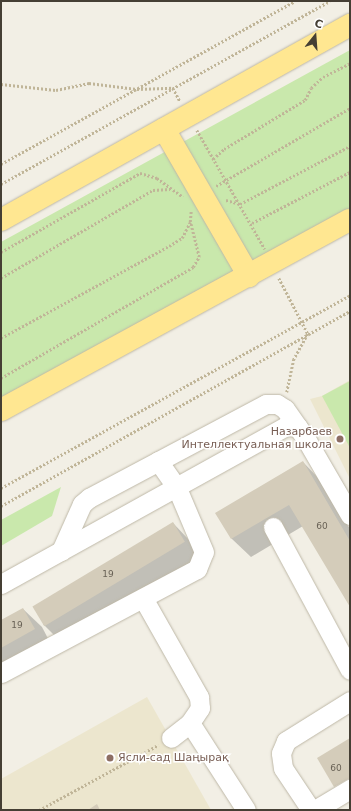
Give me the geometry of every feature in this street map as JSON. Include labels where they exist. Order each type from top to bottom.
[{"type":"main road","points":[[1,220],[350,25]]},
{"type":"main road","points":[[164,129],[194,199],[249,276]]},
{"type":"main road","points":[[1,410],[350,220]]},
{"type":"lane","points":[[61,551],[82,504],[89,498],[266,404],[277,404],[285,408],[350,515]]},
{"type":"lane","points":[[1,584],[177,488],[286,426],[298,428]]},
{"type":"lane","points":[[1,673],[197,569],[203,559],[204,552],[177,488],[158,461]]},
{"type":"lane","points":[[273,527],[350,670]]},
{"type":"lane","points":[[143,598],[200,697],[200,708],[190,723],[171,738]]},
{"type":"lane","points":[[311,810],[283,768],[281,753],[286,741],[350,700]]},
{"type":"lane","points":[[190,723],[246,810]]},
{"type":"lane","points":[[315,810],[350,789]]},
{"type":"path","points":[[1,164],[295,1]]},
{"type":"path","points":[[1,184],[330,1]]},
{"type":"path","points":[[213,159],[224,149],[305,100],[311,88],[323,77],[350,63]]},
{"type":"path","points":[[1,84],[56,90],[90,83],[137,89],[173,88]]},
{"type":"path","points":[[173,88],[224,180],[252,223],[308,334]]},
{"type":"path","points":[[1,338],[170,246],[182,238],[190,222],[194,199],[224,180],[350,108]]},
{"type":"path","points":[[1,252],[140,172],[157,178],[170,189],[194,199],[240,204],[350,146]]},
{"type":"path","points":[[252,223],[350,172]]},
{"type":"path","points":[[1,278],[153,190],[170,189]]},
{"type":"path","points":[[1,378],[193,267],[199,257],[190,222]]},
{"type":"path","points":[[1,488],[350,295]]},
{"type":"path","points":[[1,506],[350,311]]},
{"type":"path","points":[[285,408],[294,358],[308,334]]},
{"type":"path","points":[[39,810],[171,738]]},
{"type":"shaded area","name":"Назарбаев Интеллектуальная школа","points":[[350,380],[350,479],[310,399],[322,396]]},
{"type":"shaded area","name":"Ясли-сад Шаңырақ","points":[[147,697],[211,810],[1,810],[1,779]]},
{"type":"green space","points":[[350,50],[350,210],[1,404],[1,242]]},
{"type":"green space","points":[[350,381],[350,448],[322,396]]},
{"type":"green space","points":[[61,487],[52,516],[1,546],[1,520]]},
{"type":"building","points":[[303,461],[350,541],[350,607],[289,505],[231,539],[215,513]]},
{"type":"building","points":[[173,522],[185,542],[44,626],[32,606]]},
{"type":"building","points":[[23,608],[35,629],[1,648],[1,620]]},
{"type":"building","points":[[350,738],[350,778],[334,787],[317,758]]},
{"type":"building","points":[[97,804],[100,810],[88,810]]},
{"type":"place","name":"Назарбаев Интеллектуальная школа","points":[[340,439]]},
{"type":"place","name":"Ясли-сад Шаңырақ","points":[[110,758]]}]
